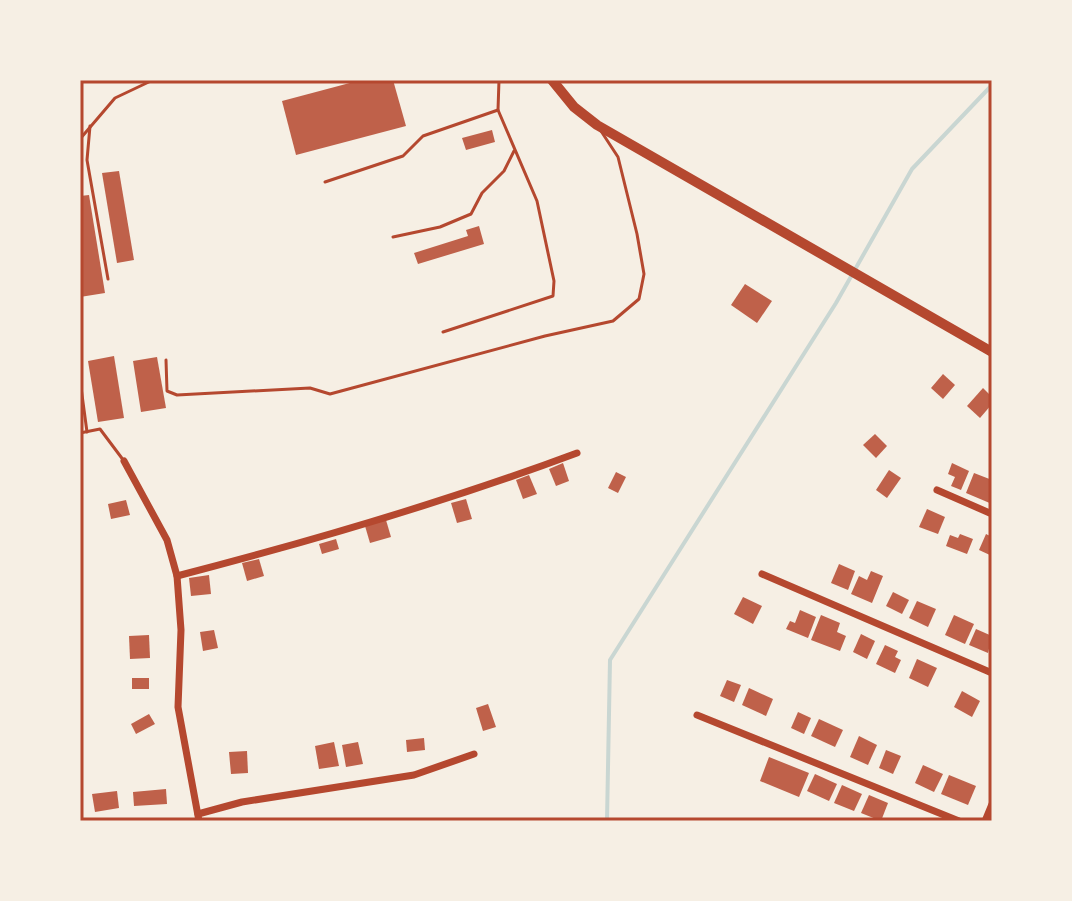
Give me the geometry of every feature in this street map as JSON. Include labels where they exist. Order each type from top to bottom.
[{"type":"main road","points":[[552,80],[574,107],[597,125],[992,352]]},
{"type":"street","points":[[177,576],[301,543],[577,453]]},
{"type":"street","points":[[124,461],[167,540],[177,576],[181,630],[178,707],[198,817],[242,802],[414,775],[474,754]]},
{"type":"street","points":[[937,490],[992,514]]},
{"type":"street","points":[[762,574],[992,673]]},
{"type":"street","points":[[697,715],[959,821]]},
{"type":"street","points":[[985,821],[992,804]]},
{"type":"lane","points":[[80,139],[115,98],[153,80]]},
{"type":"lane","points":[[443,332],[553,296],[554,281],[537,201],[498,110],[499,80]]},
{"type":"lane","points":[[325,182],[403,156],[423,136],[498,110]]},
{"type":"lane","points":[[166,360],[167,391],[177,395],[310,388],[330,394],[545,336],[613,321],[639,299],[644,274],[618,157],[597,125]]},
{"type":"lane","points":[[90,126],[87,160],[108,279]]},
{"type":"lane","points":[[393,237],[440,227],[471,214],[482,193],[504,171],[514,151]]},
{"type":"lane","points":[[80,380],[87,432]]},
{"type":"lane","points":[[80,433],[100,429],[124,461]]},
{"type":"building","points":[[361,80],[393,80],[406,126],[296,155],[282,101]]},
{"type":"building","points":[[492,130],[495,142],[466,150],[462,138]]},
{"type":"building","points":[[119,171],[134,260],[117,263],[102,173]]},
{"type":"building","points":[[89,195],[105,293],[80,297],[80,196]]},
{"type":"building","points":[[479,226],[484,244],[418,264],[414,253],[468,236],[466,230]]},
{"type":"building","points":[[745,284],[772,301],[757,323],[731,305]]},
{"type":"building","points":[[114,356],[124,418],[98,422],[88,361]]},
{"type":"building","points":[[157,357],[166,408],[141,412],[133,361]]},
{"type":"building","points":[[943,374],[955,385],[943,399],[931,388]]},
{"type":"building","points":[[983,388],[992,397],[992,404],[980,418],[967,406]]},
{"type":"building","points":[[875,434],[887,446],[876,458],[863,445]]},
{"type":"building","points":[[563,463],[569,481],[556,486],[549,469]]},
{"type":"building","points":[[952,463],[969,471],[961,490],[951,486],[955,477],[948,474]]},
{"type":"building","points":[[889,470],[901,478],[887,498],[876,490]]},
{"type":"building","points":[[616,472],[626,477],[618,493],[608,488]]},
{"type":"building","points":[[974,473],[992,480],[992,504],[966,493]]},
{"type":"building","points":[[529,475],[537,494],[523,499],[516,480]]},
{"type":"building","points":[[466,499],[472,519],[457,523],[451,503]]},
{"type":"building","points":[[126,500],[130,515],[111,519],[108,504]]},
{"type":"building","points":[[927,509],[945,517],[938,534],[919,527]]},
{"type":"building","points":[[386,520],[391,537],[370,543],[365,526]]},
{"type":"building","points":[[960,534],[973,539],[967,554],[946,546],[950,535],[958,538]]},
{"type":"building","points":[[986,534],[992,537],[992,556],[979,550]]},
{"type":"building","points":[[336,539],[339,549],[322,554],[319,544]]},
{"type":"building","points":[[259,559],[264,576],[247,581],[242,563]]},
{"type":"building","points":[[839,564],[855,571],[848,590],[831,583]]},
{"type":"building","points":[[871,571],[883,576],[872,603],[851,594],[859,576],[867,580]]},
{"type":"building","points":[[209,575],[211,594],[191,596],[189,578]]},
{"type":"building","points":[[893,592],[909,600],[902,614],[886,606]]},
{"type":"building","points":[[743,597],[762,606],[753,624],[734,614]]},
{"type":"building","points":[[917,601],[936,609],[928,627],[909,618]]},
{"type":"building","points":[[800,610],[816,617],[808,638],[786,629],[790,621],[795,623]]},
{"type":"building","points":[[821,615],[840,623],[837,632],[846,636],[840,651],[811,640]]},
{"type":"building","points":[[954,615],[974,624],[965,644],[945,635]]},
{"type":"building","points":[[976,629],[992,636],[988,653],[969,645]]},
{"type":"building","points":[[214,630],[218,648],[203,651],[200,632]]},
{"type":"building","points":[[861,634],[875,641],[867,659],[853,652]]},
{"type":"building","points":[[149,635],[150,658],[130,659],[129,636]]},
{"type":"building","points":[[885,645],[898,651],[895,657],[901,660],[895,673],[876,664]]},
{"type":"building","points":[[917,659],[937,668],[928,687],[909,678]]},
{"type":"building","points":[[132,678],[149,678],[149,689],[132,689]]},
{"type":"building","points":[[727,680],[741,685],[734,702],[720,696]]},
{"type":"building","points":[[749,688],[773,699],[766,716],[742,705]]},
{"type":"building","points":[[962,691],[980,701],[972,717],[954,707]]},
{"type":"building","points":[[488,704],[496,727],[483,731],[476,708]]},
{"type":"building","points":[[798,712],[811,718],[804,734],[791,728]]},
{"type":"building","points":[[149,714],[155,724],[136,734],[131,724]]},
{"type":"building","points":[[819,719],[843,730],[835,747],[811,736]]},
{"type":"building","points":[[859,736],[877,745],[868,765],[850,757]]},
{"type":"building","points":[[424,738],[425,750],[407,752],[406,740]]},
{"type":"building","points":[[334,742],[339,766],[319,769],[315,746]]},
{"type":"building","points":[[358,742],[363,764],[346,767],[342,745]]},
{"type":"building","points":[[886,750],[901,756],[893,774],[879,768]]},
{"type":"building","points":[[247,751],[248,773],[231,774],[229,752]]},
{"type":"building","points":[[769,757],[809,773],[799,797],[760,781]]},
{"type":"building","points":[[923,765],[943,774],[934,792],[915,783]]},
{"type":"building","points":[[815,774],[837,784],[829,801],[807,791]]},
{"type":"building","points":[[949,775],[976,786],[968,805],[941,794]]},
{"type":"building","points":[[842,785],[862,794],[854,811],[834,803]]},
{"type":"building","points":[[166,789],[167,804],[134,806],[133,792]]},
{"type":"building","points":[[117,791],[119,808],[95,812],[92,794]]},
{"type":"building","points":[[869,795],[888,803],[881,821],[861,813]]},
{"type":"waterway","points":[[607,821],[610,660],[836,303],[912,169],[992,85]]}]
